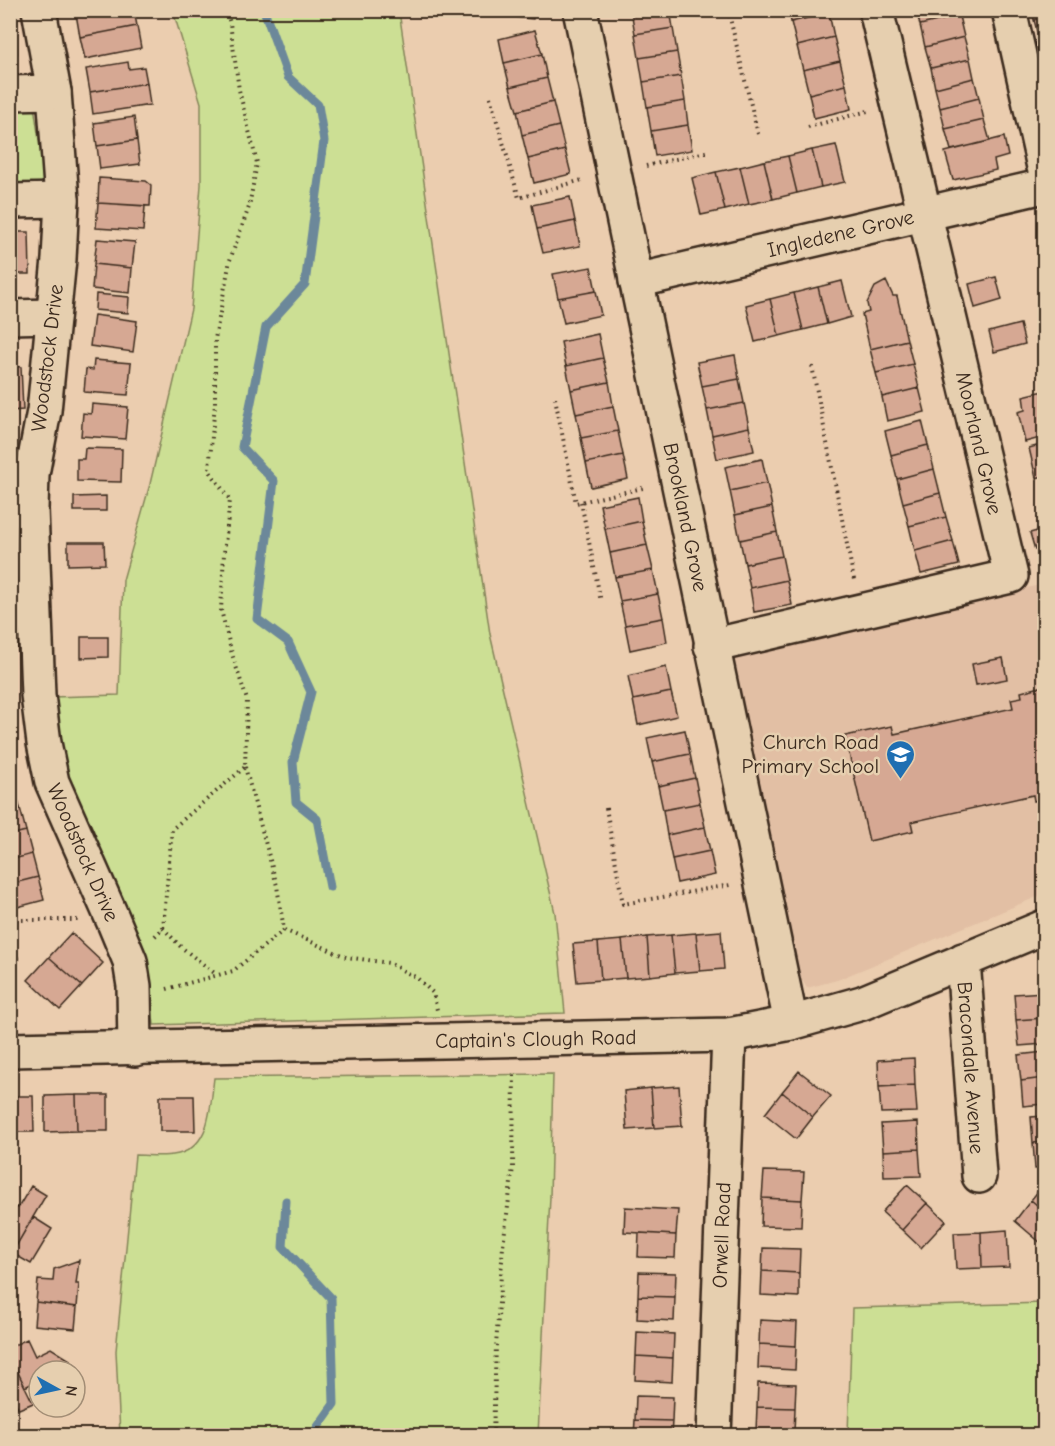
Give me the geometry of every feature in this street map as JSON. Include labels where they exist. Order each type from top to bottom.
[{"type":"street","name":"Woodstock Drive","points":[[39,10],[54,92],[62,200],[44,411],[23,448],[32,474],[31,509],[38,695],[52,782],[130,961],[133,974],[135,1048]]},
{"type":"street","name":"Brookland Grove","points":[[580,10],[791,1023]]},
{"type":"street","name":"Moorland Grove","points":[[711,646],[1011,576],[876,10]]},
{"type":"street","points":[[1009,10],[1044,167]]},
{"type":"street","points":[[10,93],[54,92]]},
{"type":"street","name":"Ingledene Grove","points":[[636,281],[1044,186]]},
{"type":"street","points":[[10,201],[62,200]]},
{"type":"street","points":[[10,317],[53,315]]},
{"type":"street","name":"Captain's Clough Road","points":[[10,1050],[729,1035],[791,1023],[862,1003],[1044,927]]},
{"type":"street","name":"Bracondale Avenue","points":[[963,960],[979,1176]]},
{"type":"street","name":"Orwell Road","points":[[714,1436],[729,1035]]},
{"type":"path","points":[[226,10],[230,23],[239,90],[257,163],[249,207],[230,260],[215,339],[215,403],[209,470],[230,500],[221,610],[247,700],[245,767],[276,886],[284,930]]},
{"type":"path","points":[[728,10],[758,134]]},
{"type":"path","points":[[490,97],[519,198],[613,172],[710,151]]},
{"type":"path","points":[[808,127],[898,104]]},
{"type":"path","points":[[812,366],[860,611]]},
{"type":"path","points":[[555,398],[576,503],[677,481]]},
{"type":"path","points":[[581,502],[601,602]]},
{"type":"path","points":[[130,961],[163,928],[172,830],[245,767]]},
{"type":"path","points":[[606,808],[623,904],[760,879]]},
{"type":"path","points":[[10,920],[113,920]]},
{"type":"path","points":[[163,928],[181,947],[218,976]]},
{"type":"path","points":[[134,998],[233,971],[284,930]]},
{"type":"path","points":[[284,930],[346,957],[389,963],[417,978],[433,993],[444,1041]]},
{"type":"path","points":[[493,1436],[497,1324],[513,1167],[514,1040]]},
{"type":"shaded area","name":"Church Road Primary School","points":[[1044,584],[1044,894],[837,980],[807,988],[795,970],[733,664],[735,657]]},
{"type":"green space","points":[[173,11],[399,11],[490,634],[555,913],[565,1013],[154,1025],[148,968],[62,764],[51,697],[119,695],[123,580],[150,484],[191,309],[201,185],[201,103]]},
{"type":"green space","points":[[34,106],[45,181],[40,190],[11,189],[10,107]]},
{"type":"green space","points":[[553,1074],[550,1197],[538,1435],[120,1435],[116,1351],[135,1155],[173,1155],[195,1145],[206,1126],[214,1078]]},
{"type":"green space","points":[[1044,1303],[1044,1435],[848,1435],[852,1308]]},
{"type":"building","points":[[93,10],[119,10],[119,13],[134,10],[137,26],[80,37],[76,14]]},
{"type":"building","points":[[495,10],[534,10],[533,19],[495,15]]},
{"type":"building","points":[[631,10],[670,10],[673,28],[635,34]]},
{"type":"building","points":[[789,10],[828,10],[829,13],[791,22]]},
{"type":"building","points":[[916,10],[957,10],[959,16],[920,25]]},
{"type":"building","points":[[1032,10],[1044,10],[1044,17],[1034,20]]},
{"type":"building","points":[[10,13],[15,13],[17,54],[10,54]]},
{"type":"building","points":[[829,13],[834,37],[797,46],[791,22]]},
{"type":"building","points":[[959,16],[964,37],[925,47],[920,25]]},
{"type":"building","points":[[1044,17],[1044,29],[1037,31],[1034,20]]},
{"type":"building","points":[[137,26],[141,48],[85,59],[80,37]]},
{"type":"building","points":[[673,28],[677,52],[639,58],[635,34]]},
{"type":"building","points":[[535,30],[542,54],[504,63],[499,39]]},
{"type":"building","points":[[834,37],[840,61],[803,70],[797,46]]},
{"type":"building","points":[[964,37],[970,59],[931,68],[925,47]]},
{"type":"building","points":[[677,52],[681,76],[643,82],[639,58]]},
{"type":"building","points":[[542,54],[547,78],[510,87],[504,63]]},
{"type":"building","points":[[970,59],[974,78],[935,88],[931,68]]},
{"type":"building","points":[[840,61],[846,85],[809,94],[803,70]]},
{"type":"building","points":[[128,62],[129,69],[144,67],[147,83],[90,92],[86,69]]},
{"type":"building","points":[[681,76],[685,101],[647,107],[643,82]]},
{"type":"building","points":[[547,78],[553,102],[517,111],[510,87]]},
{"type":"building","points":[[974,78],[979,98],[940,108],[935,88]]},
{"type":"building","points":[[147,83],[150,105],[93,114],[90,92]]},
{"type":"building","points":[[846,85],[851,109],[814,118],[809,94]]},
{"type":"building","points":[[979,98],[984,120],[945,129],[940,108]]},
{"type":"building","points":[[685,101],[688,125],[651,131],[647,107]]},
{"type":"building","points":[[553,102],[559,126],[522,135],[517,111]]},
{"type":"building","points":[[134,117],[137,140],[97,146],[94,123]]},
{"type":"building","points":[[984,120],[990,141],[951,150],[945,129]]},
{"type":"building","points":[[688,125],[692,150],[655,156],[651,131]]},
{"type":"building","points":[[559,126],[565,150],[528,159],[522,135]]},
{"type":"building","points":[[1004,137],[1008,156],[994,160],[996,170],[953,180],[945,152]]},
{"type":"building","points":[[137,140],[140,164],[100,169],[97,146]]},
{"type":"building","points":[[836,145],[845,182],[821,187],[812,150]]},
{"type":"building","points":[[565,150],[571,174],[534,183],[528,159]]},
{"type":"building","points":[[812,150],[821,187],[797,193],[788,156]]},
{"type":"building","points":[[788,156],[797,193],[773,199],[764,161]]},
{"type":"building","points":[[764,161],[773,199],[749,204],[740,167]]},
{"type":"building","points":[[740,167],[749,204],[725,210],[716,172]]},
{"type":"building","points":[[716,172],[725,210],[701,215],[692,178]]},
{"type":"building","points":[[99,178],[146,181],[151,185],[150,206],[98,203]]},
{"type":"building","points":[[570,197],[575,221],[537,229],[532,205]]},
{"type":"building","points":[[98,203],[145,206],[143,231],[96,228]]},
{"type":"building","points":[[575,221],[580,246],[543,253],[537,229]]},
{"type":"building","points":[[10,232],[29,232],[30,274],[10,274]]},
{"type":"building","points":[[97,239],[135,242],[132,268],[94,264]]},
{"type":"building","points":[[94,264],[132,268],[130,293],[92,289]]},
{"type":"building","points":[[591,267],[596,291],[558,298],[553,274]]},
{"type":"building","points":[[996,277],[1002,300],[975,308],[969,284]]},
{"type":"building","points":[[842,281],[851,317],[827,324],[818,287]]},
{"type":"building","points":[[886,281],[893,296],[897,296],[907,340],[870,349],[862,314],[869,312],[867,303],[875,287]]},
{"type":"building","points":[[818,287],[827,324],[803,330],[794,293]]},
{"type":"building","points":[[596,291],[601,315],[564,323],[558,298]]},
{"type":"building","points":[[794,293],[803,330],[779,336],[770,299]]},
{"type":"building","points":[[96,294],[129,297],[128,313],[95,310]]},
{"type":"building","points":[[770,299],[779,336],[755,342],[746,305]]},
{"type":"building","points":[[94,315],[137,321],[133,352],[90,346]]},
{"type":"building","points":[[1020,324],[1025,344],[994,352],[989,332]]},
{"type":"building","points":[[598,334],[603,358],[566,366],[561,342]]},
{"type":"building","points":[[907,340],[913,364],[876,373],[870,349]]},
{"type":"building","points":[[735,355],[739,379],[702,386],[697,362]]},
{"type":"building","points":[[603,358],[609,382],[571,390],[566,366]]},
{"type":"building","points":[[94,360],[131,363],[128,395],[84,392],[86,369],[93,370]]},
{"type":"building","points":[[913,364],[919,388],[882,397],[876,373]]},
{"type":"building","points":[[10,366],[21,367],[23,410],[10,411]]},
{"type":"building","points":[[739,379],[744,403],[707,410],[702,386]]},
{"type":"building","points":[[609,382],[613,406],[576,414],[571,390]]},
{"type":"building","points":[[919,388],[925,412],[887,421],[882,397]]},
{"type":"building","points":[[1044,391],[1044,437],[1025,442],[1018,412],[1025,410],[1023,396]]},
{"type":"building","points":[[744,403],[749,427],[712,435],[707,410]]},
{"type":"building","points":[[92,404],[128,407],[125,439],[81,436],[83,413],[91,414]]},
{"type":"building","points":[[613,406],[618,431],[581,438],[576,414]]},
{"type":"building","points":[[922,421],[928,445],[891,455],[885,431]]},
{"type":"building","points":[[749,427],[754,451],[717,459],[712,435]]},
{"type":"building","points":[[618,431],[623,455],[586,463],[581,438]]},
{"type":"building","points":[[1044,444],[1044,482],[1043,476],[1036,478],[1029,448]]},
{"type":"building","points":[[928,445],[934,469],[897,479],[891,455]]},
{"type":"building","points":[[85,448],[122,449],[121,482],[77,481],[77,459],[84,459]]},
{"type":"building","points":[[623,455],[628,479],[591,487],[586,463]]},
{"type":"building","points":[[762,459],[767,483],[730,491],[725,467]]},
{"type":"building","points":[[934,469],[940,493],[903,503],[897,479]]},
{"type":"building","points":[[767,483],[772,507],[735,515],[730,491]]},
{"type":"building","points":[[940,493],[946,517],[909,526],[903,503]]},
{"type":"building","points":[[106,496],[106,511],[74,511],[74,497]]},
{"type":"building","points":[[638,497],[642,521],[605,529],[600,505]]},
{"type":"building","points":[[772,507],[777,532],[740,540],[735,515]]},
{"type":"building","points":[[946,517],[953,541],[915,551],[909,526]]},
{"type":"building","points":[[642,521],[647,545],[610,553],[605,529]]},
{"type":"building","points":[[1044,529],[1044,548],[1035,550],[1030,533]]},
{"type":"building","points":[[777,532],[782,556],[745,564],[740,540]]},
{"type":"building","points":[[953,541],[959,565],[921,574],[915,551]]},
{"type":"building","points":[[68,542],[104,542],[105,564],[68,565]]},
{"type":"building","points":[[647,545],[653,570],[615,577],[610,553]]},
{"type":"building","points":[[782,556],[787,580],[750,588],[745,564]]},
{"type":"building","points":[[653,570],[658,594],[620,601],[615,577]]},
{"type":"building","points":[[787,580],[792,605],[754,612],[750,588]]},
{"type":"building","points":[[658,594],[663,618],[625,625],[620,601]]},
{"type":"building","points":[[663,618],[667,642],[630,650],[625,625]]},
{"type":"building","points":[[81,637],[108,637],[108,657],[81,658]]},
{"type":"building","points":[[1003,658],[1007,679],[976,685],[972,664]]},
{"type":"building","points":[[666,667],[671,692],[633,700],[628,676]]},
{"type":"building","points":[[1044,686],[1044,799],[1034,801],[1033,795],[911,822],[913,831],[869,841],[845,736],[892,726],[894,734],[1013,708],[1011,699],[1022,697],[1021,692]]},
{"type":"building","points":[[671,692],[677,716],[638,725],[633,700]]},
{"type":"building","points":[[685,730],[690,754],[652,762],[647,738]]},
{"type":"building","points":[[690,754],[695,778],[658,786],[652,762]]},
{"type":"building","points":[[695,778],[700,803],[663,810],[658,786]]},
{"type":"building","points":[[14,785],[20,808],[10,811],[10,786]]},
{"type":"building","points":[[700,803],[705,827],[667,835],[663,810]]},
{"type":"building","points":[[20,808],[26,831],[10,835],[10,811]]},
{"type":"building","points":[[705,827],[710,851],[672,859],[667,835]]},
{"type":"building","points":[[26,831],[32,854],[10,860],[10,835]]},
{"type":"building","points":[[710,851],[715,875],[677,883],[672,859]]},
{"type":"building","points":[[32,854],[38,877],[10,884],[10,860]]},
{"type":"building","points":[[38,877],[44,900],[10,909],[10,884]]},
{"type":"building","points":[[721,931],[724,969],[700,971],[696,933]]},
{"type":"building","points":[[71,933],[103,963],[82,986],[49,957]]},
{"type":"building","points":[[696,933],[700,971],[675,973],[671,935]]},
{"type":"building","points":[[671,935],[675,973],[650,976],[647,937]]},
{"type":"building","points":[[647,937],[650,976],[626,978],[622,940]]},
{"type":"building","points":[[622,940],[626,978],[601,980],[598,942]]},
{"type":"building","points":[[598,942],[601,980],[577,982],[573,944]]},
{"type":"building","points":[[18,957],[18,1002],[10,1002],[10,958]]},
{"type":"building","points":[[49,957],[82,986],[60,1010],[28,980]]},
{"type":"building","points":[[1044,992],[1044,1018],[1016,1020],[1014,994]]},
{"type":"building","points":[[1044,1018],[1044,1044],[1019,1046],[1016,1020]]},
{"type":"building","points":[[1044,1052],[1044,1078],[1021,1081],[1018,1055]]},
{"type":"building","points":[[914,1058],[915,1085],[879,1087],[878,1060]]},
{"type":"building","points":[[799,1071],[831,1096],[813,1117],[782,1092]]},
{"type":"building","points":[[1044,1078],[1044,1104],[1023,1106],[1021,1081]]},
{"type":"building","points":[[915,1085],[917,1112],[881,1113],[879,1087]]},
{"type":"building","points":[[679,1086],[682,1126],[654,1128],[651,1088]]},
{"type":"building","points":[[651,1088],[654,1128],[627,1130],[624,1091]]},
{"type":"building","points":[[782,1092],[813,1117],[796,1139],[765,1114]]},
{"type":"building","points":[[76,1095],[108,1095],[108,1131],[77,1131]]},
{"type":"building","points":[[76,1095],[77,1131],[45,1132],[45,1096]]},
{"type":"building","points":[[10,1096],[33,1096],[34,1132],[10,1132]]},
{"type":"building","points":[[160,1096],[194,1096],[195,1131],[160,1131]]},
{"type":"building","points":[[1044,1116],[1044,1142],[1033,1143],[1031,1117]]},
{"type":"building","points":[[918,1122],[919,1149],[883,1151],[881,1124]]},
{"type":"building","points":[[1044,1142],[1044,1168],[1035,1169],[1033,1143]]},
{"type":"building","points":[[919,1149],[921,1176],[884,1177],[883,1151]]},
{"type":"building","points":[[764,1171],[804,1172],[802,1200],[762,1198]]},
{"type":"building","points":[[1044,1184],[1044,1211],[1031,1200]]},
{"type":"building","points":[[907,1185],[927,1203],[902,1230],[882,1212]]},
{"type":"building","points":[[31,1186],[46,1195],[12,1253],[10,1252],[10,1204],[18,1208]]},
{"type":"building","points":[[762,1198],[802,1200],[801,1227],[761,1226]]},
{"type":"building","points":[[1031,1200],[1044,1211],[1044,1242],[1042,1244],[1015,1221]]},
{"type":"building","points":[[927,1203],[946,1221],[921,1248],[902,1230]]},
{"type":"building","points":[[625,1207],[678,1210],[676,1235],[624,1232]]},
{"type":"building","points":[[33,1217],[52,1229],[31,1264],[12,1253]]},
{"type":"building","points":[[1007,1230],[1009,1267],[982,1268],[981,1232]]},
{"type":"building","points":[[981,1232],[982,1268],[956,1269],[954,1233]]},
{"type":"building","points":[[639,1233],[676,1235],[675,1258],[638,1257]]},
{"type":"building","points":[[763,1248],[800,1249],[799,1273],[762,1271]]},
{"type":"building","points":[[79,1260],[76,1284],[79,1284],[77,1307],[36,1302],[38,1280],[53,1281],[54,1269]]},
{"type":"building","points":[[762,1271],[799,1273],[799,1297],[761,1295]]},
{"type":"building","points":[[639,1272],[676,1273],[675,1297],[638,1296]]},
{"type":"building","points":[[638,1296],[675,1297],[674,1321],[637,1319]]},
{"type":"building","points":[[36,1302],[77,1307],[75,1329],[34,1325]]},
{"type":"building","points":[[760,1320],[797,1322],[796,1346],[759,1344]]},
{"type":"building","points":[[637,1332],[674,1334],[673,1358],[636,1356]]},
{"type":"building","points":[[27,1339],[35,1356],[51,1348],[68,1359],[27,1359],[27,1386],[25,1387],[10,1356],[10,1347]]},
{"type":"building","points":[[759,1344],[796,1346],[795,1370],[758,1368]]},
{"type":"building","points":[[10,1356],[27,1391],[27,1406],[19,1409],[10,1393]]},
{"type":"building","points":[[636,1356],[673,1358],[672,1382],[635,1380]]},
{"type":"building","points":[[758,1383],[796,1384],[795,1408],[757,1407]]},
{"type":"building","points":[[636,1396],[673,1397],[672,1421],[635,1420]]},
{"type":"building","points":[[757,1407],[795,1408],[794,1432],[756,1431]]},
{"type":"building","points":[[635,1420],[672,1421],[671,1436],[634,1436]]},
{"type":"waterway","points":[[264,10],[288,77],[318,105],[324,141],[305,284],[266,327],[242,447],[274,481],[257,619],[288,642],[311,692],[293,762],[296,802],[317,819],[330,887]]},
{"type":"waterway","points":[[286,1201],[283,1247],[331,1298],[334,1404],[317,1428],[317,1436]]},
{"type":"place","name":"Church Road Primary School","points":[[900,780]]}]
